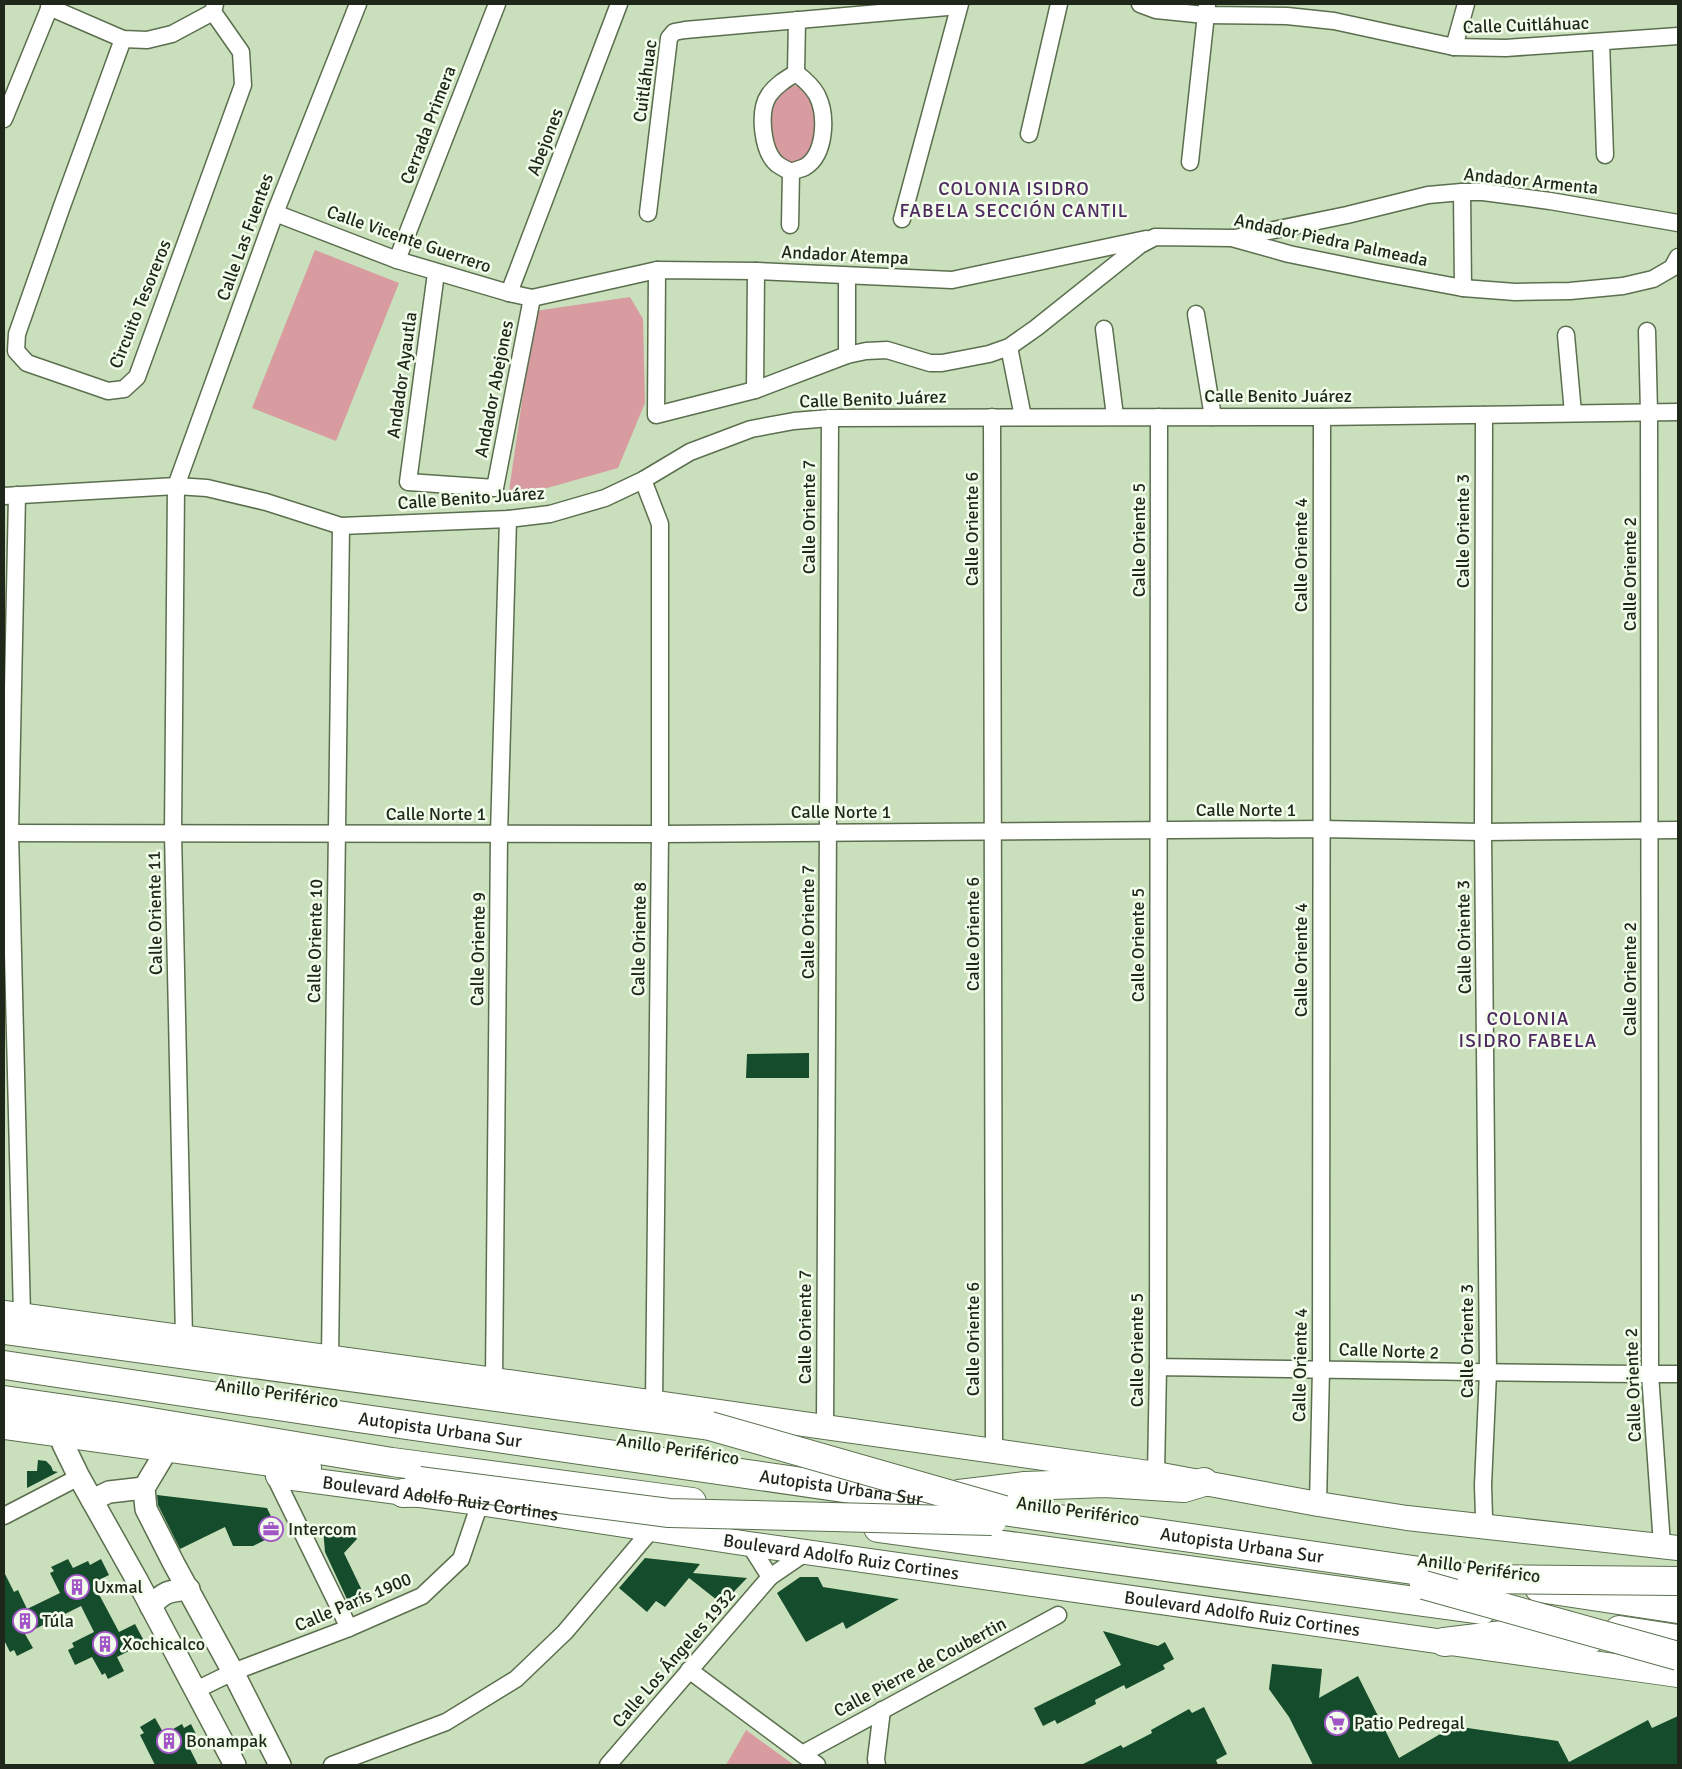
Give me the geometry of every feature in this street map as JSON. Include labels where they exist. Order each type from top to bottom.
[{"type":"highway","points":[[10,1319],[710,1426],[998,1515]]},
{"type":"highway","name":"Anillo Periférico","points":[[4,1356],[561,1430],[959,1494],[1678,1596]]},
{"type":"highway","name":"Autopista Urbana Sur","points":[[4,1365],[998,1515],[1424,1585],[1678,1622]]},
{"type":"highway","name":"Autopista Urbana Sur","points":[[4,1385],[570,1465],[998,1515],[1472,1579],[1678,1609]]},
{"type":"highway","points":[[4,1400],[121,1417],[392,1462],[1678,1639]]},
{"type":"highway","points":[[4,1425],[669,1513],[998,1515]]},
{"type":"highway","points":[[959,1494],[1025,1486],[1105,1483],[1184,1488],[1204,1482]]},
{"type":"highway","points":[[403,1493],[598,1489]]},
{"type":"highway","points":[[1472,1579],[1678,1581]]},
{"type":"highway","points":[[1424,1585],[1678,1656]]},
{"type":"highway","points":[[1444,1642],[1510,1634],[1678,1643]]},
{"type":"main road","points":[[10,1319],[184,1338],[1156,1474],[1318,1504],[1407,1518],[1670,1547]]},
{"type":"main road","name":"Boulevard Adolfo Ruiz Cortines","points":[[4,1436],[480,1503],[749,1544],[1678,1675]]},
{"type":"street","name":"Calle Las Fuentes","points":[[176,486],[275,213],[358,4]]},
{"type":"street","name":"Cerrada Primera","points":[[397,260],[497,4]]},
{"type":"street","name":"Abejones","points":[[509,293],[619,4]]},
{"type":"street","points":[[1029,134],[1059,4]]},
{"type":"street","name":"Calle Cuitláhuac","points":[[1140,4],[1156,10],[1206,9],[1334,21],[1454,47],[1506,48],[1678,36]]},
{"type":"street","points":[[1454,47],[1466,4]]},
{"type":"street","points":[[4,119],[50,5]]},
{"type":"street","name":"Circuito Tesoreros","points":[[50,5],[123,38],[147,40],[172,34],[214,8],[241,52],[243,85],[137,377],[124,389],[108,391],[27,363],[16,351],[17,334],[123,38]]},
{"type":"street","name":"Cuitláhuac","points":[[648,213],[669,38],[674,32],[960,5],[902,219]]},
{"type":"street","points":[[1190,162],[1206,9]]},
{"type":"street","points":[[796,73],[797,20]]},
{"type":"street","points":[[1601,42],[1605,155]]},
{"type":"street","points":[[796,73],[809,83],[817,96],[821,110],[822,129],[821,144],[816,157],[805,167],[791,172],[777,164],[768,152],[764,137],[764,110],[768,96],[778,84],[796,73]]},
{"type":"street","points":[[790,226],[791,172]]},
{"type":"street","points":[[1462,192],[1463,288]]},
{"type":"street","name":"Andador Armenta","points":[[1232,238],[1347,215],[1428,196],[1462,192],[1483,192],[1550,201],[1678,223]]},
{"type":"street","name":"Calle Vicente Guerrero","points":[[275,213],[436,273],[532,298]]},
{"type":"street","points":[[658,270],[656,415],[755,390],[847,355],[866,351],[888,350],[930,363],[942,363],[989,354],[1009,347],[1036,328],[1140,245],[1155,237]]},
{"type":"street","name":"Andador Piedra Palmeada","points":[[1155,237],[1232,238],[1289,254],[1463,288],[1514,292],[1570,291],[1623,286],[1653,279],[1672,268],[1678,257]]},
{"type":"street","name":"Andador Atempa","points":[[532,298],[658,270],[756,271],[952,280],[1155,237]]},
{"type":"street","points":[[755,390],[756,271]]},
{"type":"street","name":"Andador Ayautla","points":[[436,273],[408,482],[495,488]]},
{"type":"street","points":[[847,276],[847,355]]},
{"type":"street","name":"Andador Abejones","points":[[495,488],[532,298]]},
{"type":"street","points":[[1196,314],[1213,417]]},
{"type":"street","points":[[1104,329],[1115,416]]},
{"type":"street","name":"Calle Oriente 2","points":[[1647,331],[1649,412],[1650,1374],[1670,1547]]},
{"type":"street","points":[[1566,335],[1574,413]]},
{"type":"street","points":[[1009,347],[1023,417]]},
{"type":"street","name":"Calle Benito Juárez","points":[[11,495],[176,486],[207,488],[266,502],[341,526],[508,518],[550,514],[605,498],[642,480],[690,452],[751,429],[794,421],[830,418],[1322,417],[1678,412]]},
{"type":"street","name":"Calle Oriente 3","points":[[1484,415],[1483,832],[1488,1373],[1483,1485],[1484,1517]]},
{"type":"street","name":"Calle Oriente 6","points":[[992,417],[994,1451]]},
{"type":"street","name":"Calle Oriente 5","points":[[1156,1474],[1158,1367],[1159,417]]},
{"type":"street","name":"Calle Oriente 4","points":[[1318,1504],[1321,1369],[1322,417]]},
{"type":"street","name":"Calle Oriente 7","points":[[825,1427],[830,418]]},
{"type":"street","name":"Calle Oriente 8","points":[[642,480],[660,524],[660,834],[654,1403]]},
{"type":"street","name":"Calle Oriente 11","points":[[176,486],[173,833],[184,1338]]},
{"type":"street","points":[[10,1319],[7,833],[11,495]]},
{"type":"street","name":"Calle Oriente 9","points":[[494,1380],[499,834],[508,518]]},
{"type":"street","name":"Calle Oriente 10","points":[[330,1358],[341,526]]},
{"type":"street","name":"Calle Norte 1","points":[[7,833],[660,834],[1321,829],[1483,832],[1678,830]]},
{"type":"street","name":"Calle Norte 2","points":[[1158,1367],[1488,1373],[1678,1374]]},
{"type":"street","points":[[63,1444],[235,1765]]},
{"type":"street","points":[[162,1458],[144,1488],[146,1509],[234,1672],[280,1765]]},
{"type":"street","points":[[274,1475],[349,1628]]},
{"type":"street","points":[[4,1516],[79,1477]]},
{"type":"street","points":[[92,1500],[109,1492],[144,1488]]},
{"type":"street","name":"Calle París 1900","points":[[196,1690],[234,1672],[349,1628],[422,1596],[460,1559],[480,1503]]},
{"type":"street","points":[[332,1765],[446,1722],[516,1679],[565,1632],[652,1529]]},
{"type":"street","points":[[749,1544],[770,1577]]},
{"type":"street","name":"Calle Los Ángeles 1932","points":[[608,1765],[770,1577],[808,1552]]},
{"type":"street","points":[[138,1582],[154,1584],[164,1578],[174,1564]]},
{"type":"street","points":[[151,1607],[159,1596],[172,1590],[189,1589]]},
{"type":"street","name":"Calle Pierre de Coubertin","points":[[802,1754],[1058,1616]]},
{"type":"street","points":[[689,1670],[817,1765]]},
{"type":"street","points":[[877,1765],[876,1759],[882,1710]]},
{"type":"shaded area","points":[[797,85],[811,99],[816,113],[816,121],[814,149],[796,165],[781,157],[776,150],[771,123],[774,106],[784,89]]},
{"type":"shaded area","points":[[315,250],[399,283],[336,441],[252,408]]},
{"type":"shaded area","points":[[630,297],[643,319],[645,403],[618,468],[540,490],[509,491],[535,311]]},
{"type":"shaded area","points":[[746,1730],[794,1765],[726,1765]]},
{"type":"building","points":[[809,1053],[809,1078],[746,1078],[747,1054]]},
{"type":"building","points":[[38,1460],[46,1461],[53,1471],[58,1472],[27,1488],[27,1471],[37,1471]]},
{"type":"building","points":[[157,1495],[267,1508],[279,1533],[253,1546],[233,1546],[225,1527],[180,1549],[158,1505]]},
{"type":"building","points":[[323,1528],[349,1528],[357,1539],[344,1553],[368,1603],[352,1610],[325,1552]]},
{"type":"building","points":[[645,1558],[700,1564],[693,1573],[747,1578],[722,1604],[689,1578],[665,1607],[656,1601],[647,1612],[619,1588]]},
{"type":"building","points":[[68,1559],[73,1568],[88,1561],[90,1565],[101,1559],[109,1575],[93,1583],[119,1632],[135,1624],[143,1639],[137,1642],[139,1646],[117,1657],[124,1671],[108,1679],[105,1673],[102,1675],[92,1657],[75,1665],[68,1650],[74,1647],[72,1643],[94,1632],[81,1606],[25,1634],[33,1648],[17,1656],[14,1650],[10,1652],[4,1640],[4,1572],[14,1592],[18,1590],[27,1609],[60,1593],[50,1573],[54,1571],[51,1567]]},
{"type":"building","points":[[800,1577],[818,1577],[823,1587],[899,1599],[846,1629],[843,1622],[806,1642],[777,1593]]},
{"type":"building","points":[[1103,1631],[1158,1646],[1165,1642],[1174,1659],[1163,1665],[1165,1669],[1126,1689],[1124,1685],[1095,1700],[1096,1704],[1057,1724],[1055,1720],[1043,1726],[1034,1708],[1121,1665]]},
{"type":"building","name":"Patio Pedregal","points":[[1272,1664],[1322,1669],[1319,1698],[1358,1676],[1399,1758],[1454,1726],[1558,1741],[1569,1762],[1648,1720],[1652,1728],[1678,1716],[1678,1765],[1313,1765],[1289,1717],[1269,1689]]},
{"type":"building","points":[[1204,1707],[1227,1754],[1216,1760],[1218,1765],[1081,1765],[1121,1745],[1123,1748],[1152,1733],[1151,1730],[1189,1709],[1192,1713]]},
{"type":"building","name":"Bonampak","points":[[155,1718],[164,1734],[182,1724],[184,1728],[191,1724],[199,1740],[188,1745],[198,1765],[155,1765],[140,1735],[144,1733],[140,1727]]},
{"type":"place","name":"Intercom","points":[[271,1529]]},
{"type":"place","name":"Uxmal","points":[[77,1587]]},
{"type":"place","name":"Túla","points":[[25,1621]]},
{"type":"place","name":"Xochicalco","points":[[105,1644]]},
{"type":"place","name":"Patio Pedregal","points":[[1337,1723]]},
{"type":"place","name":"Bonampak","points":[[169,1741]]},
{"type":"district","name":"COLONIA ISIDRO FABELA SECCIÓN CANTIL","points":[[1014,199]]},
{"type":"district","name":"COLONIA ISIDRO FABELA","points":[[1528,1029]]}]
